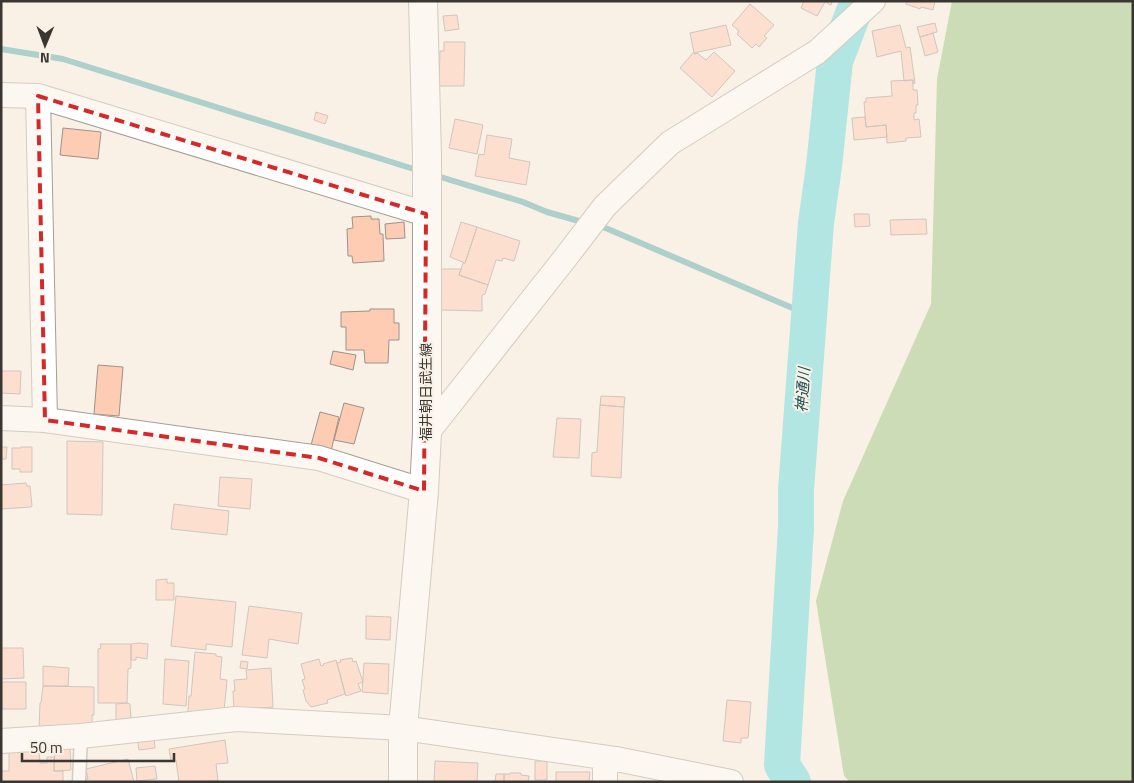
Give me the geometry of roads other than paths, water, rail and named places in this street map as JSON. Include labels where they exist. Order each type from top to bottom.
[{"type":"main road","name":"福井朝日武生線","points":[[403,782],[403,728],[424,491],[427,433],[427,156],[423,1]]},
{"type":"street","points":[[427,433],[605,206],[670,143],[817,52],[872,3]]},
{"type":"street","points":[[1,95],[38,96],[427,208]]},
{"type":"street","points":[[38,96],[45,420]]},
{"type":"street","points":[[1,418],[45,420],[319,458],[424,491]]},
{"type":"street","points":[[1,741],[81,736],[236,719],[403,728],[605,758],[731,782]]},
{"type":"street","points":[[605,758],[605,782]]},
{"type":"lane","points":[[79,782],[81,736]]},
{"type":"waterway","name":"神通川","points":[[793,782],[782,765],[796,527],[796,490],[816,223],[835,61],[858,1]]},
{"type":"waterway","points":[[1,49],[63,59],[420,171]]},
{"type":"waterway","points":[[434,175],[586,223]]},
{"type":"waterway","points":[[596,225],[809,315]]}]
